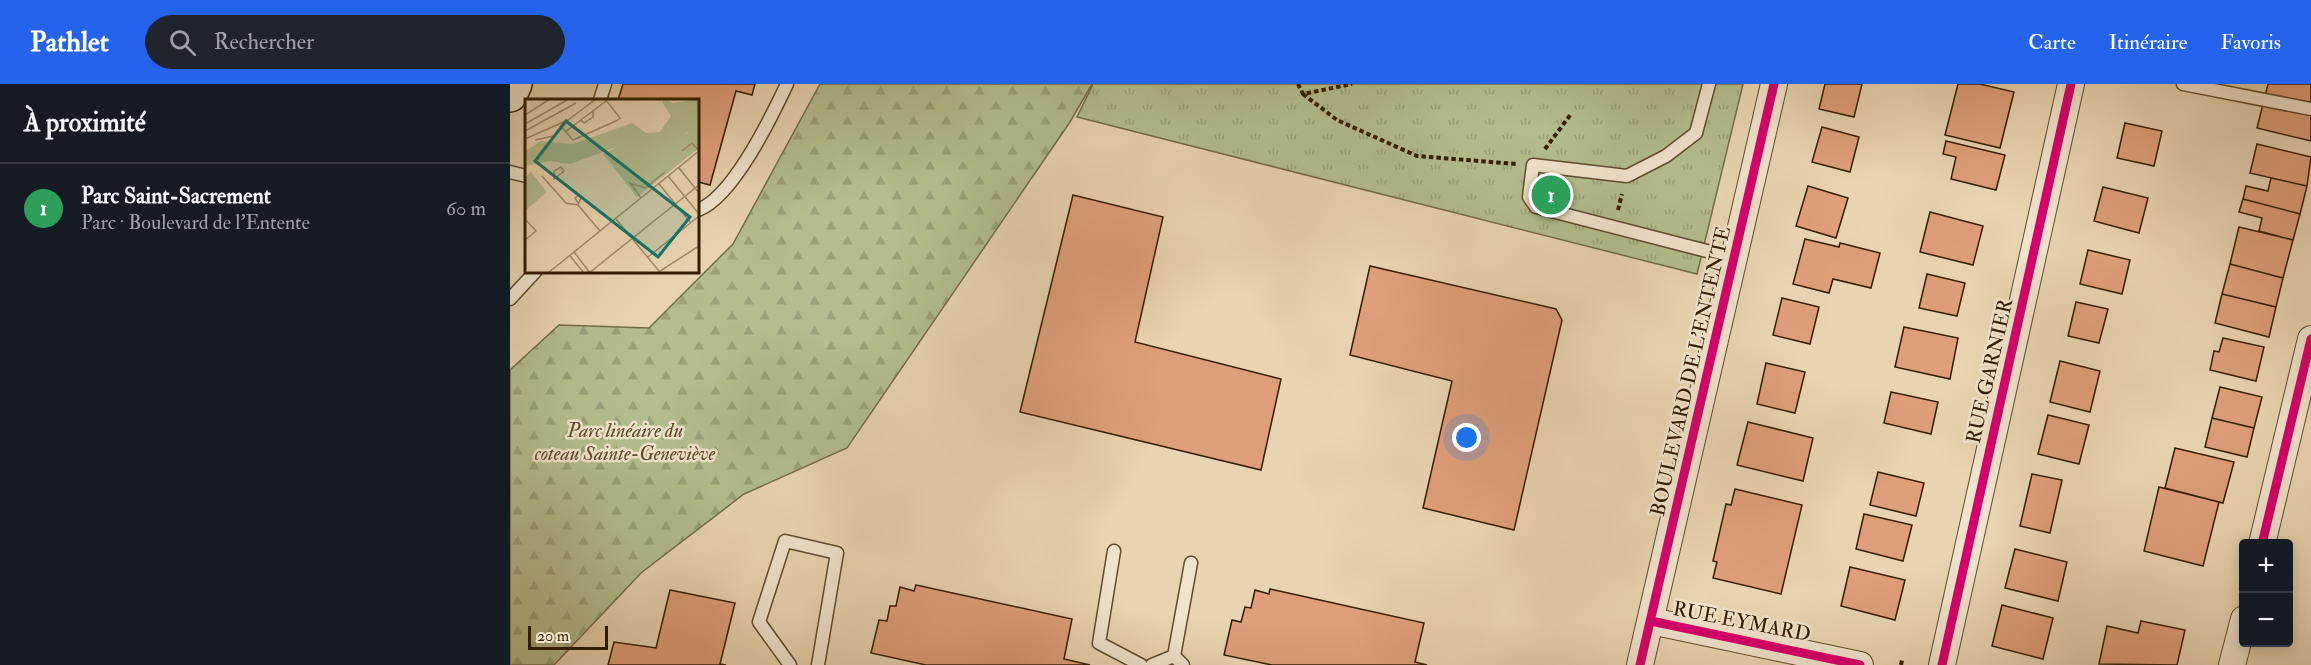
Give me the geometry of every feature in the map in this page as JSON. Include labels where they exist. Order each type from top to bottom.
[{"type":"street","points":[[510,95],[515,84]]},
{"type":"street","name":"BOULEVARD DE L'ENTENTE","points":[[1640,665],[1774,84]]},
{"type":"street","name":"RUE GARNIER","points":[[1942,665],[2071,84]]},
{"type":"street","points":[[2263,539],[2311,339]]},
{"type":"street","name":"RUE EYMARD","points":[[1651,621],[1860,665]]},
{"type":"street","points":[[2232,665],[2239,638]]},
{"type":"lane","points":[[600,99],[605,84]]},
{"type":"lane","points":[[699,210],[709,206],[726,189],[773,113],[787,84]]},
{"type":"lane","points":[[1709,84],[1696,133],[1666,156],[1627,176],[1533,165],[1529,197],[1536,207],[1734,258]]},
{"type":"lane","points":[[2183,84],[2311,109]]},
{"type":"lane","points":[[510,172],[525,176]]},
{"type":"lane","points":[[510,299],[534,273]]},
{"type":"lane","points":[[790,665],[759,622],[785,541],[837,553],[818,665]]},
{"type":"lane","points":[[1114,551],[1099,643],[1141,665]]},
{"type":"lane","points":[[1152,665],[1178,661],[1191,563]]},
{"type":"path","points":[[1298,84],[1303,94],[1337,120],[1417,156],[1533,165],[1571,114]]},
{"type":"path","points":[[1303,94],[1352,84]]},
{"type":"path","points":[[1614,227],[1627,176]]},
{"type":"green space","name":"Parc linéaire du coteau Sainte-Geneviève","points":[[820,84],[1092,84],[1070,122],[847,448],[744,494],[641,573],[554,665],[510,665],[510,370],[559,325],[649,328],[733,244]]},
{"type":"green space","points":[[1093,84],[1743,84],[1697,274],[1077,117]]},
{"type":"building","points":[[623,84],[755,84],[752,95],[736,91],[710,185],[699,182],[699,99],[618,99]]},
{"type":"building","points":[[1825,84],[1862,84],[1854,117],[1819,109]]},
{"type":"building","points":[[1958,84],[1980,84],[2014,92],[2000,148],[1945,135]]},
{"type":"building","points":[[2268,84],[2311,84],[2311,141],[2257,128]]},
{"type":"building","points":[[2125,123],[2162,131],[2154,166],[2117,158]]},
{"type":"building","points":[[1822,127],[1859,137],[1850,172],[1812,162]]},
{"type":"building","points":[[1946,141],[2005,155],[1996,190],[1951,179],[1956,157],[1943,154]]},
{"type":"building","points":[[2257,144],[2311,157],[2307,186],[2250,173]]},
{"type":"building","points":[[2271,178],[2307,186],[2300,214],[2243,199],[2246,186],[2268,191]]},
{"type":"building","points":[[1808,186],[1848,198],[1836,238],[1796,226]]},
{"type":"building","points":[[2103,187],[2148,198],[2139,233],[2094,221]]},
{"type":"building","points":[[1073,195],[1163,217],[1135,342],[1281,379],[1261,470],[1020,412]]},
{"type":"building","points":[[2243,199],[2300,214],[2293,240],[2259,231],[2262,218],[2239,212]]},
{"type":"building","points":[[1930,212],[1983,226],[1973,265],[1920,252]]},
{"type":"building","points":[[2239,227],[2293,240],[2283,278],[2230,264]]},
{"type":"building","points":[[1805,239],[1839,247],[1840,243],[1880,253],[1871,288],[1833,279],[1829,293],[1793,284]]},
{"type":"building","points":[[2088,250],[2130,260],[2122,294],[2080,284]]},
{"type":"building","points":[[2230,264],[2283,278],[2276,307],[2222,294]]},
{"type":"building","points":[[1370,266],[1556,309],[1562,320],[1514,530],[1423,508],[1452,381],[1350,355]]},
{"type":"building","points":[[1927,274],[1965,283],[1957,316],[1919,308]]},
{"type":"building","points":[[2222,294],[2276,307],[2269,337],[2215,323]]},
{"type":"building","points":[[1782,298],[1819,307],[1810,344],[1773,335]]},
{"type":"building","points":[[2076,302],[2108,309],[2099,343],[2068,336]]},
{"type":"building","points":[[1904,327],[1958,338],[1950,379],[1895,367]]},
{"type":"building","points":[[2223,338],[2264,347],[2256,381],[2210,370],[2214,351],[2219,352]]},
{"type":"building","points":[[2060,361],[2100,371],[2090,412],[2050,402]]},
{"type":"building","points":[[1766,363],[1805,372],[1795,413],[1757,404]]},
{"type":"building","points":[[2220,387],[2262,397],[2254,428],[2212,418]]},
{"type":"building","points":[[1891,392],[1938,402],[1931,434],[1884,423]]},
{"type":"building","points":[[2048,415],[2089,425],[2079,464],[2038,454]]},
{"type":"building","points":[[2212,418],[2254,428],[2247,457],[2205,447]]},
{"type":"building","points":[[1748,422],[1813,438],[1803,481],[1737,465]]},
{"type":"building","points":[[2175,448],[2234,462],[2223,503],[2165,488]]},
{"type":"building","points":[[1878,472],[1924,483],[1916,516],[1870,505]]},
{"type":"building","points":[[2032,474],[2062,480],[2050,533],[2020,526]]},
{"type":"building","points":[[2159,487],[2219,502],[2203,566],[2144,551]]},
{"type":"building","points":[[1735,489],[1802,505],[1781,594],[1713,578],[1717,562],[1713,561],[1726,504],[1731,505]]},
{"type":"building","points":[[1864,514],[1912,525],[1903,561],[1856,549]]},
{"type":"building","points":[[2015,549],[2067,562],[2058,601],[2005,588]]},
{"type":"building","points":[[1850,567],[1905,580],[1895,620],[1841,606]]},
{"type":"building","points":[[916,585],[1072,619],[1064,659],[1090,665],[926,665],[871,653],[879,620],[887,621],[890,606],[896,606],[900,587],[914,591]]},
{"type":"building","points":[[1270,589],[1424,623],[1415,662],[1427,665],[1272,665],[1224,655],[1232,620],[1241,622],[1245,607],[1251,608],[1255,590],[1269,594]]},
{"type":"building","points":[[670,590],[735,603],[720,664],[726,665],[608,665],[614,642],[656,648]]},
{"type":"building","points":[[2002,605],[2053,618],[2043,659],[1992,646]]},
{"type":"building","points":[[2141,621],[2185,630],[2177,665],[2099,664],[2107,626],[2138,633]]},
{"type":"cycle path","points":[[1640,665],[1774,84]]},
{"type":"cycle path","points":[[1942,665],[2071,84]]},
{"type":"cycle path","points":[[2263,539],[2311,339]]},
{"type":"cycle path","points":[[1651,621],[1860,665]]},
{"type":"place","name":"Parc Saint-Sacrement","points":[[1551,195]]}]
